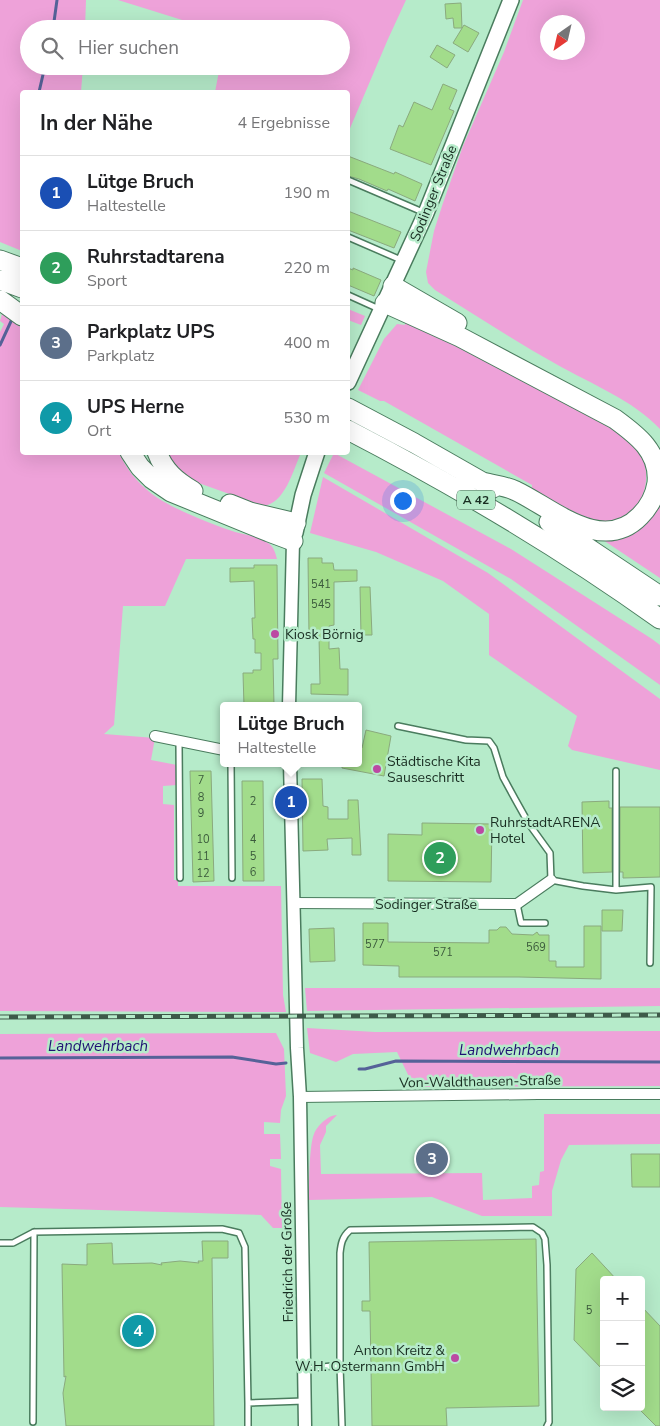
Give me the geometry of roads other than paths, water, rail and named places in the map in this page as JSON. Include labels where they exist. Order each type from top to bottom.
[{"type":"highway","points":[[0,260],[20,267]]},
{"type":"highway","points":[[393,286],[627,420],[643,431],[660,451]]},
{"type":"highway","points":[[3,302],[20,315]]},
{"type":"highway","points":[[383,306],[460,337],[615,419],[637,435],[651,452],[656,466],[657,482],[654,497],[646,510],[635,521],[622,528],[607,532],[590,529],[570,522],[515,490],[483,482]]},
{"type":"highway","name":"A 42","points":[[350,410],[483,482],[586,546],[660,596]]},
{"type":"highway","name":"A 42","points":[[350,431],[466,494],[528,532],[660,619]]},
{"type":"highway","points":[[132,455],[140,467],[152,479],[171,492],[269,532],[295,532]]},
{"type":"highway","points":[[158,455],[161,464],[180,484],[295,532]]},
{"type":"main road","name":"Sodinger Straße","points":[[350,378],[426,213],[512,0]]},
{"type":"main road","points":[[295,532],[307,482],[316,455]]},
{"type":"street","points":[[290,702],[295,532]]},
{"type":"street","points":[[155,736],[220,749]]},
{"type":"street","points":[[290,767],[297,1048],[300,1097]]},
{"type":"street","points":[[517,904],[551,880]]},
{"type":"street","name":"Sodinger Straße","points":[[293,903],[517,904]]},
{"type":"street","name":"Von-Waldthausen-Straße","points":[[300,1097],[660,1094]]},
{"type":"street","name":"Friedrich der Große","points":[[300,1097],[305,1426]]},
{"type":"lane","points":[[350,181],[426,213]]},
{"type":"lane","points":[[350,238],[404,261]]},
{"type":"lane","points":[[350,296],[383,306]]},
{"type":"lane","points":[[398,726],[466,740],[489,741],[494,748],[503,777],[529,824],[550,853],[551,880],[616,890],[651,888],[650,962]]},
{"type":"lane","points":[[179,742],[180,878]]},
{"type":"lane","points":[[231,767],[232,878]]},
{"type":"lane","points":[[616,771],[616,890]]},
{"type":"lane","points":[[517,904],[521,923],[545,923]]},
{"type":"lane","points":[[342,1426],[340,1253],[342,1240],[350,1230],[533,1227],[542,1233],[545,1239],[547,1265],[549,1422],[547,1426]]},
{"type":"lane","points":[[0,1243],[13,1243],[34,1232],[222,1229],[239,1233],[245,1247],[248,1426]]},
{"type":"lane","points":[[34,1232],[34,1422]]},
{"type":"lane","points":[[304,1369],[340,1365]]},
{"type":"lane","points":[[248,1403],[305,1401]]},
{"type":"waterway","points":[[54,20],[57,0]]},
{"type":"waterway","points":[[39,90],[43,75]]},
{"type":"waterway","points":[[0,345],[13,317]]},
{"type":"waterway","name":"Landwehrbach","points":[[0,1058],[232,1057],[276,1064],[286,1063]]},
{"type":"waterway","name":"Landwehrbach","points":[[359,1069],[396,1061],[660,1062]]},
{"type":"railway","points":[[0,1017],[660,1015]]},
{"type":"place","name":"Kiosk Börnig","points":[[275,634]]},
{"type":"place","name":"Städtische Kita Sauseschritt","points":[[377,769]]},
{"type":"place","name":"Lütge Bruch","points":[[291,802]]},
{"type":"place","name":"RuhrstadtARENA Hotel","points":[[480,830]]},
{"type":"place","name":"Ruhrstadtarena","points":[[440,858]]},
{"type":"place","name":"Parkplatz UPS","points":[[432,1159]]},
{"type":"place","name":"UPS Herne","points":[[138,1331]]},
{"type":"place","name":"Anton Kreitz & W.H. Ostermann GmbH","points":[[455,1358]]}]
